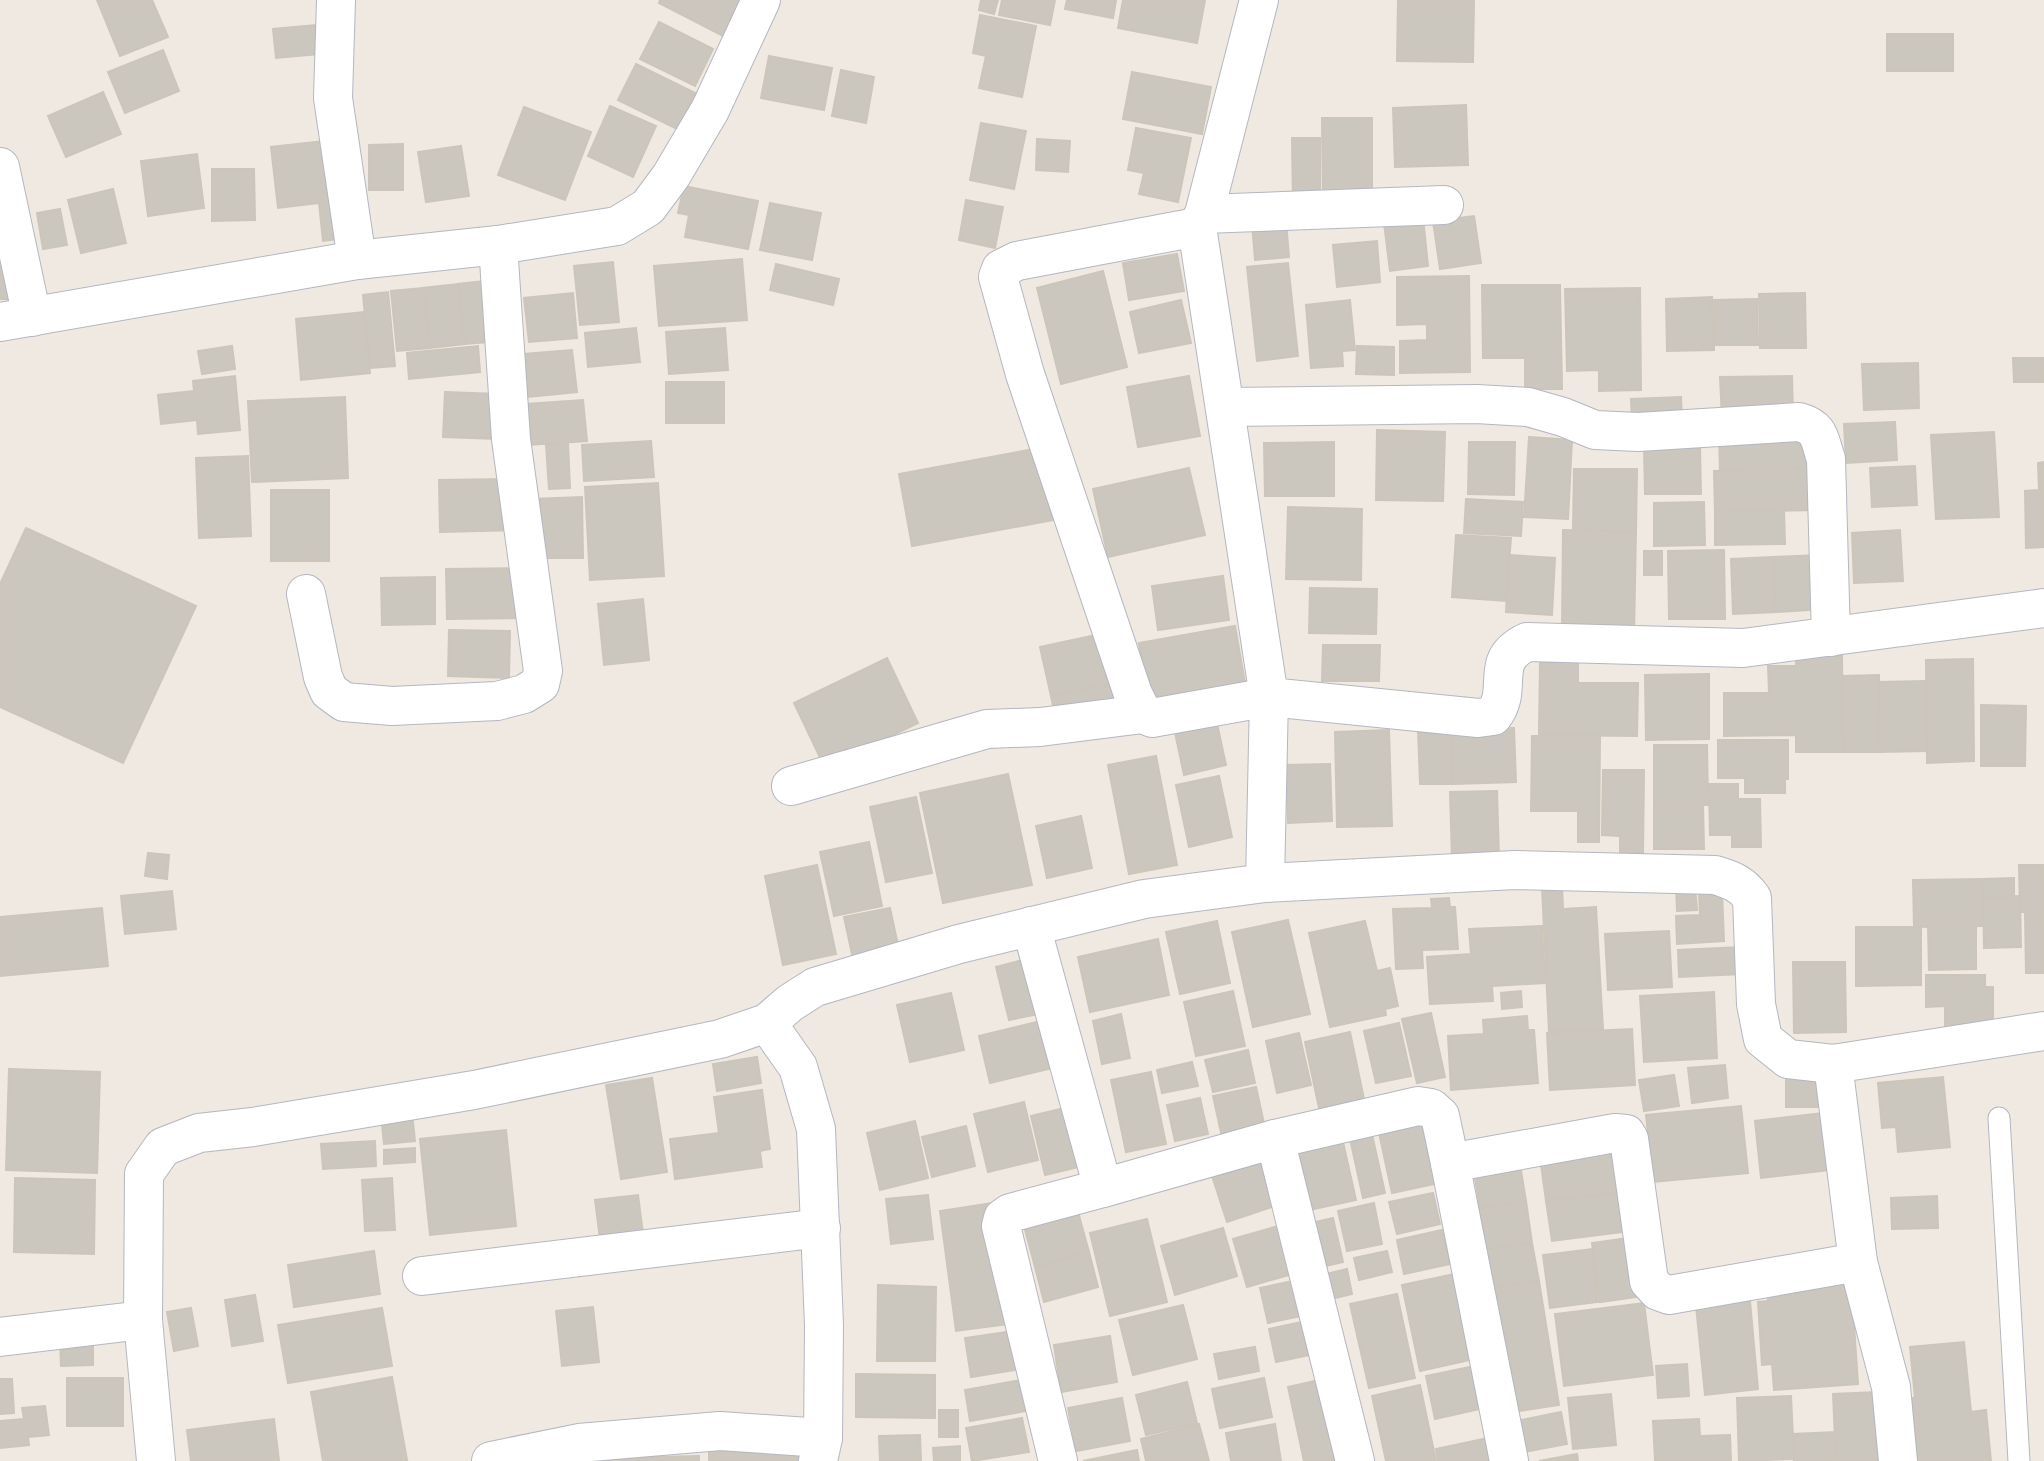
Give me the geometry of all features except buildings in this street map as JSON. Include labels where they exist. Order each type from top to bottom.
[{"type":"street","points":[[336,0],[333,98],[357,260]]},
{"type":"street","points":[[0,167],[16,320],[357,260],[498,245],[617,226],[648,206],[671,176],[710,110],[761,0]]},
{"type":"street","points":[[1259,0],[1200,220],[1269,698],[1265,883]]},
{"type":"street","points":[[1143,714],[1133,694],[1029,387],[998,277],[1001,269],[1017,261],[1200,220],[1444,205]]},
{"type":"street","points":[[306,594],[323,677],[329,691],[344,702],[392,706],[497,701],[524,694],[540,684],[543,671],[511,439],[498,245]]},
{"type":"street","points":[[1225,407],[1476,404],[1528,407],[1595,430],[1638,432],[1799,422],[1812,426],[1817,432],[1826,460],[1831,637]]},
{"type":"street","points":[[791,786],[987,729],[1041,727],[1143,714],[1152,718],[1269,698],[1478,718],[1493,716],[1501,706],[1506,658],[1513,648],[1527,642],[1743,648],[2044,608]]},
{"type":"street","points":[[156,1461],[143,1320],[145,1174],[163,1147],[199,1133],[253,1127],[501,1085],[720,1039],[767,1023],[790,1003],[815,987],[959,944],[1144,899],[1265,883],[1515,870],[1715,875],[1744,886],[1752,898],[1756,1004],[1763,1039],[1788,1059],[1833,1064],[2044,1031]]},
{"type":"street","points":[[1031,926],[1103,1188]]},
{"type":"street","points":[[501,1460],[579,1443],[720,1432],[821,1450],[824,1325],[816,1129],[798,1067],[767,1023]]},
{"type":"street","points":[[1833,1064],[1858,1262],[1891,1387],[1898,1461]]},
{"type":"street","points":[[1058,1461],[1001,1226],[1003,1218],[1010,1213],[1275,1139],[1418,1106],[1431,1108],[1440,1116],[1509,1461]]},
{"type":"street","points":[[1450,1163],[1615,1133],[1626,1134],[1629,1139],[1649,1281],[1658,1291],[1669,1295],[1858,1262]]},
{"type":"street","points":[[1275,1139],[1355,1461]]},
{"type":"street","points":[[422,1276],[821,1228]]},
{"type":"street","points":[[0,1337],[143,1320]]},
{"type":"lane","points":[[1999,1118],[2019,1461]]}]
